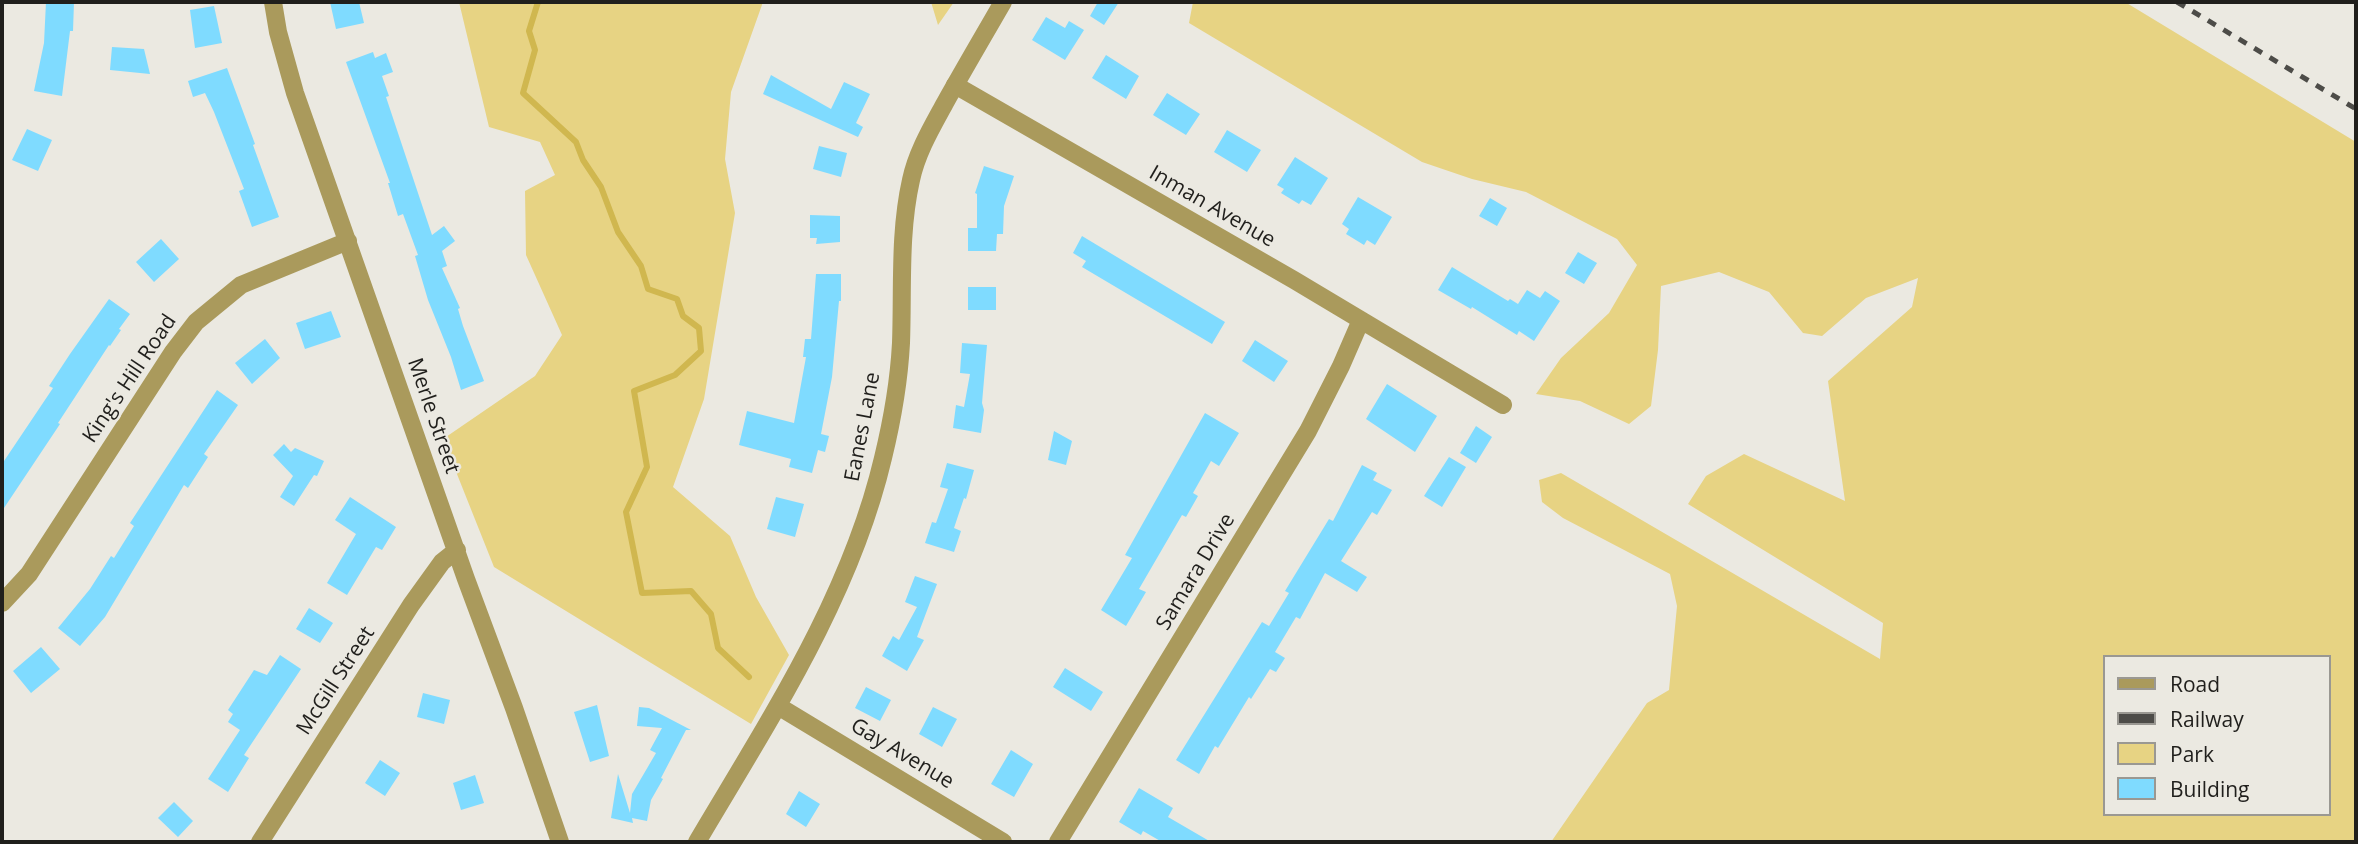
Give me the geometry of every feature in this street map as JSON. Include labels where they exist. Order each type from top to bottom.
[{"type":"street","name":"Merle Street","points":[[273,2],[280,41],[295,93],[560,842]]},
{"type":"street","name":"Eanes Lane","points":[[697,842],[778,706],[818,631],[854,553],[884,456],[897,382],[901,346],[904,221],[911,179],[928,134],[1003,2]]},
{"type":"street","name":"Inman Avenue","points":[[956,85],[1503,405]]},
{"type":"street","name":"King's Hill Road","points":[[2,603],[29,574],[173,352],[196,322],[241,285],[348,241]]},
{"type":"street","name":"Samara Drive","points":[[1058,842],[1308,431],[1361,320]]},
{"type":"street","name":"McGill Street","points":[[260,842],[411,605],[442,562],[457,550]]},
{"type":"street","name":"Gay Avenue","points":[[778,706],[1003,842]]},
{"type":"green space","points":[[459,2],[763,2],[731,92],[725,159],[735,213],[704,399],[673,487],[730,536],[756,597],[789,655],[751,724],[494,567],[443,439],[535,376],[562,335],[526,255],[525,191],[555,175],[540,142],[489,127]]},
{"type":"green space","points":[[931,2],[954,2],[938,25]]},
{"type":"green space","points":[[1193,2],[2125,2],[2356,142],[2356,842],[1551,842],[1647,703],[1669,690],[1677,606],[1670,574],[1563,518],[1542,502],[1539,480],[1561,473],[1880,659],[1883,623],[1688,504],[1706,476],[1744,454],[1845,501],[1828,381],[1912,307],[1918,278],[1866,298],[1822,336],[1803,333],[1769,292],[1719,272],[1661,286],[1658,350],[1651,406],[1629,424],[1580,401],[1536,394],[1561,358],[1609,313],[1637,265],[1617,239],[1526,192],[1472,179],[1422,162],[1189,23]]},
{"type":"building","points":[[46,2],[74,2],[73,31],[70,31],[62,96],[34,91],[44,43]]},
{"type":"building","points":[[330,2],[359,2],[364,23],[336,29]]},
{"type":"building","points":[[1098,2],[1119,2],[1104,25],[1090,16]]},
{"type":"building","points":[[214,6],[222,43],[195,48],[190,10]]},
{"type":"building","points":[[1046,17],[1065,28],[1069,21],[1084,30],[1065,60],[1032,40]]},
{"type":"building","points":[[112,47],[144,49],[150,74],[110,70]]},
{"type":"building","points":[[373,52],[375,58],[386,53],[393,72],[382,76],[389,96],[386,97],[432,235],[444,226],[455,241],[442,251],[447,266],[442,268],[460,308],[458,309],[463,326],[484,381],[461,390],[428,300],[415,256],[418,255],[403,214],[398,216],[390,183],[346,62]]},
{"type":"building","points":[[1106,55],[1139,76],[1126,99],[1092,78]]},
{"type":"building","points":[[227,68],[279,217],[252,227],[239,191],[244,189],[214,112],[205,93],[193,97],[188,81]]},
{"type":"building","points":[[771,75],[831,109],[844,82],[870,94],[856,123],[863,127],[858,137],[763,94]]},
{"type":"building","points":[[1167,93],[1200,114],[1186,135],[1153,115]]},
{"type":"building","points":[[27,129],[52,140],[38,171],[12,160]]},
{"type":"building","points":[[1227,130],[1261,150],[1247,172],[1214,152]]},
{"type":"building","points":[[819,146],[847,153],[841,177],[813,169]]},
{"type":"building","points":[[1295,157],[1328,178],[1311,205],[1302,200],[1299,204],[1281,193],[1284,189],[1277,185]]},
{"type":"building","points":[[984,166],[1014,176],[1004,206],[1003,234],[997,234],[996,251],[968,251],[968,228],[977,228],[975,193]]},
{"type":"building","points":[[1358,197],[1392,217],[1375,245],[1367,240],[1364,245],[1346,234],[1349,229],[1342,224]]},
{"type":"building","points":[[1490,198],[1507,208],[1497,226],[1479,216]]},
{"type":"building","points":[[810,215],[840,216],[840,242],[816,244],[817,238],[810,238]]},
{"type":"building","points":[[1082,236],[1225,322],[1212,344],[1082,267],[1086,261],[1073,253]]},
{"type":"building","points":[[161,239],[179,259],[154,282],[136,262]]},
{"type":"building","points":[[1578,252],[1597,263],[1584,284],[1565,273]]},
{"type":"building","points":[[1452,267],[1508,301],[1510,299],[1518,304],[1527,290],[1540,298],[1545,291],[1560,301],[1534,341],[1519,331],[1517,335],[1438,290]]},
{"type":"building","points":[[816,274],[841,274],[841,301],[832,377],[821,434],[829,436],[825,452],[818,450],[812,473],[789,467],[791,459],[739,445],[747,411],[794,423],[806,357],[803,357],[805,339],[811,339]]},
{"type":"building","points":[[968,287],[996,287],[996,310],[968,310]]},
{"type":"building","points":[[109,299],[130,314],[2,511],[2,464],[53,388],[49,386]]},
{"type":"building","points":[[331,311],[341,337],[305,349],[296,323]]},
{"type":"building","points":[[265,339],[280,358],[252,384],[235,363]]},
{"type":"building","points":[[1255,340],[1288,361],[1274,382],[1242,361]]},
{"type":"building","points":[[962,343],[987,345],[981,433],[953,428],[956,405],[964,407],[970,374],[960,373]]},
{"type":"building","points":[[1387,384],[1437,416],[1415,452],[1366,419]]},
{"type":"building","points":[[217,390],[238,405],[204,454],[208,457],[188,488],[184,485],[105,617],[80,646],[58,628],[90,589],[111,556],[114,558],[134,526],[130,523]]},
{"type":"building","points":[[1205,413],[1239,433],[1219,466],[1211,461],[1193,493],[1198,496],[1186,517],[1182,515],[1139,589],[1146,592],[1126,626],[1101,610],[1132,558],[1125,555]]},
{"type":"building","points":[[1476,426],[1492,437],[1476,463],[1460,453]]},
{"type":"building","points":[[1054,431],[1072,441],[1066,465],[1048,460]]},
{"type":"building","points":[[284,444],[291,452],[295,448],[324,461],[317,476],[314,475],[294,506],[280,497],[293,476],[273,455]]},
{"type":"building","points":[[1449,457],[1466,467],[1442,507],[1424,496]]},
{"type":"building","points":[[947,463],[974,470],[954,528],[961,531],[954,552],[925,543],[932,522],[936,523],[948,489],[940,487]]},
{"type":"building","points":[[1362,465],[1377,473],[1373,480],[1392,490],[1377,515],[1372,512],[1341,561],[1367,577],[1357,592],[1325,573],[1300,619],[1296,617],[1275,652],[1285,658],[1276,672],[1270,669],[1251,699],[1249,697],[1199,774],[1176,760],[1262,622],[1269,626],[1289,593],[1285,591],[1329,519],[1333,521]]},
{"type":"building","points":[[350,497],[396,527],[382,550],[376,547],[347,595],[327,583],[356,534],[335,520]]},
{"type":"building","points":[[776,497],[804,504],[795,537],[767,529]]},
{"type":"building","points":[[915,576],[937,584],[917,637],[924,640],[907,671],[882,656],[893,636],[899,640],[917,607],[905,602]]},
{"type":"building","points":[[309,608],[333,623],[320,643],[296,629]]},
{"type":"building","points":[[41,647],[60,669],[31,693],[13,671]]},
{"type":"building","points":[[280,655],[301,669],[244,755],[249,758],[228,792],[208,779],[240,730],[228,722],[233,714],[228,710],[254,670],[267,675]]},
{"type":"building","points":[[1065,668],[1103,692],[1091,711],[1053,687]]},
{"type":"building","points":[[866,687],[891,700],[880,721],[855,708]]},
{"type":"building","points":[[423,693],[450,700],[444,724],[417,717]]},
{"type":"building","points":[[597,705],[609,756],[590,762],[574,712]]},
{"type":"building","points":[[639,707],[649,708],[691,730],[686,730],[661,778],[663,779],[651,800],[647,821],[632,818],[633,823],[611,818],[618,774],[630,813],[632,794],[656,753],[650,750],[662,728],[637,726]]},
{"type":"building","points":[[933,707],[957,719],[942,747],[919,734]]},
{"type":"building","points":[[1011,750],[1033,764],[1014,797],[991,784]]},
{"type":"building","points":[[380,760],[400,773],[385,796],[365,783]]},
{"type":"building","points":[[475,775],[484,803],[461,810],[453,783]]},
{"type":"building","points":[[1139,788],[1173,808],[1168,817],[1211,842],[1162,842],[1143,831],[1141,835],[1119,822]]},
{"type":"building","points":[[799,791],[820,804],[806,827],[786,814]]},
{"type":"building","points":[[174,802],[193,821],[178,837],[158,818]]},
{"type":"waterway","points":[[538,2],[529,31],[535,50],[523,93],[576,142],[583,160],[601,187],[618,232],[641,266],[648,289],[677,299],[683,316],[699,328],[701,351],[675,375],[634,391],[647,467],[626,512],[642,593],[691,591],[711,614],[718,648],[749,677]]},
{"type":"railway","points":[[2177,2],[2356,109]]}]
